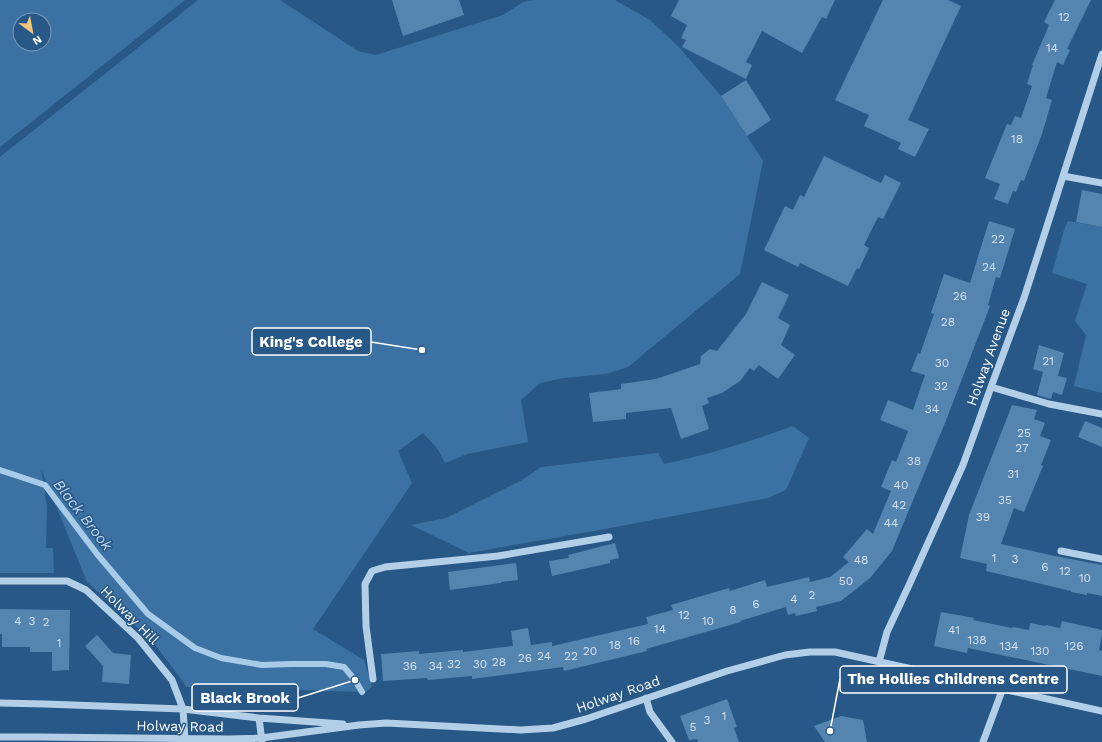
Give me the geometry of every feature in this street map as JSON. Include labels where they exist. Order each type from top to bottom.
[{"type":"street","name":"Holway Avenue","points":[[879,662],[887,632],[914,576],[963,465],[992,387],[1024,298],[1102,54]]},
{"type":"street","points":[[1063,176],[1102,182]]},
{"type":"street","points":[[992,387],[1049,404],[1102,414]]},
{"type":"street","points":[[373,679],[366,626],[365,584],[372,572],[385,567],[498,556],[608,537]]},
{"type":"street","points":[[1061,551],[1102,559]]},
{"type":"street","name":"Holway Hill","points":[[0,581],[67,581],[86,590],[138,638],[172,680],[183,709],[185,739]]},
{"type":"street","name":"Holway Road","points":[[0,737],[39,736],[261,740],[386,722],[521,730],[553,728],[586,719],[726,671],[785,655],[810,652],[835,652],[1102,711]]},
{"type":"street","points":[[983,742],[1003,688]]},
{"type":"street","points":[[646,698],[650,712],[672,742]]},
{"type":"street","name":"Holway Road","points":[[0,703],[183,709],[259,718],[359,725]]},
{"type":"street","points":[[259,718],[261,740]]},
{"type":"shaded area","points":[[0,0],[185,0],[0,147]]},
{"type":"shaded area","points":[[198,0],[280,0],[358,51],[376,55],[503,15],[523,2],[535,0],[615,0],[650,20],[679,47],[721,96],[763,161],[740,274],[628,367],[606,374],[563,378],[540,383],[521,400],[528,442],[467,454],[445,463],[437,448],[423,433],[398,451],[412,483],[313,629],[364,660],[372,686],[366,692],[187,687],[153,642],[87,582],[41,469],[47,507],[46,548],[53,548],[54,573],[0,573],[0,157]]},
{"type":"shaded area","points":[[1068,221],[1102,227],[1102,393],[1074,386],[1086,335],[1075,321],[1087,284],[1052,273]]},
{"type":"shaded area","points":[[793,426],[809,438],[786,490],[768,498],[469,553],[411,525],[446,518],[522,480],[541,467],[658,453],[664,464],[729,447]]},
{"type":"building","points":[[392,0],[459,0],[464,15],[403,36]]},
{"type":"building","points":[[679,0],[835,0],[826,19],[822,17],[802,53],[762,31],[746,62],[752,65],[746,79],[682,47],[686,40],[681,38],[687,25],[671,16]]},
{"type":"building","points":[[883,0],[948,0],[961,6],[908,120],[929,129],[915,157],[898,149],[901,143],[864,126],[869,115],[835,100]]},
{"type":"building","points":[[1055,0],[1091,0],[1067,49],[1070,50],[1063,65],[1057,62],[1046,98],[1052,100],[1042,134],[1024,181],[1021,180],[1016,192],[1013,191],[1008,204],[994,199],[1000,184],[985,178],[1007,124],[1011,125],[1015,116],[1021,118],[1032,86],[1027,84],[1032,65],[1049,25],[1044,22]]},
{"type":"building","points":[[746,80],[771,120],[747,136],[721,96]]},
{"type":"building","points":[[824,156],[881,183],[885,175],[901,183],[883,219],[878,217],[864,245],[869,248],[859,269],[857,268],[848,286],[800,263],[798,267],[764,250],[785,206],[793,210],[800,195],[804,197]]},
{"type":"building","points":[[1082,190],[1102,194],[1102,227],[1076,222]]},
{"type":"building","points":[[989,221],[1015,229],[1000,278],[996,277],[988,305],[990,306],[945,423],[892,551],[870,578],[841,601],[816,607],[817,611],[796,616],[795,613],[788,615],[786,607],[740,621],[741,622],[646,649],[647,651],[564,671],[563,667],[472,679],[472,676],[428,680],[427,678],[383,681],[381,654],[419,651],[419,654],[463,650],[463,652],[513,646],[511,631],[528,628],[531,645],[552,642],[552,646],[648,624],[646,617],[673,610],[671,605],[729,588],[730,591],[765,580],[767,587],[809,577],[810,582],[830,577],[849,562],[843,557],[867,529],[873,534],[891,491],[881,487],[892,460],[896,462],[908,431],[880,420],[888,400],[913,410],[925,375],[911,371],[918,353],[920,354],[934,314],[931,313],[944,274],[970,283]]},
{"type":"building","points":[[762,282],[789,295],[778,318],[790,325],[781,345],[795,355],[778,379],[759,365],[754,371],[750,368],[740,381],[722,393],[707,398],[709,403],[702,406],[709,429],[681,439],[671,408],[626,413],[626,419],[593,422],[589,393],[621,389],[621,384],[656,379],[700,364],[701,356],[710,349],[717,351],[746,314]]},
{"type":"building","points":[[1039,345],[1064,353],[1058,376],[1067,378],[1062,395],[1053,392],[1051,399],[1037,395],[1043,372],[1033,369]]},
{"type":"building","points":[[1012,405],[1037,410],[1034,419],[1045,423],[1040,436],[1051,440],[1041,465],[1043,466],[1024,512],[1014,508],[1001,544],[1102,565],[1102,596],[1071,592],[986,571],[987,564],[960,558],[969,515]]},
{"type":"building","points":[[1085,421],[1102,428],[1102,447],[1078,437]]},
{"type":"building","points":[[615,543],[619,558],[610,560],[610,563],[552,576],[549,561],[569,558],[568,555]]},
{"type":"building","points":[[516,563],[518,580],[450,590],[448,572]]},
{"type":"building","points":[[0,609],[70,610],[69,670],[52,671],[52,652],[30,652],[30,647],[2,647],[2,634],[0,634]]},
{"type":"building","points":[[941,612],[974,618],[973,620],[1012,628],[1029,630],[1030,623],[1060,628],[1062,621],[1102,630],[1099,650],[1102,651],[1102,676],[968,648],[967,653],[934,646]]},
{"type":"building","points":[[97,635],[113,653],[131,655],[129,684],[102,682],[103,666],[85,646]]},
{"type":"building","points":[[727,699],[737,727],[734,728],[739,742],[698,742],[697,739],[689,740],[680,716]]},
{"type":"building","points":[[841,716],[863,720],[867,742],[825,742],[814,726]]},
{"type":"waterway","name":"Black Brook","points":[[0,470],[45,485],[97,554],[148,614],[195,648],[221,658],[262,665],[326,664],[344,667],[355,680],[362,692]]},
{"type":"place","name":"King's College","points":[[422,350]]},
{"type":"place","name":"Black Brook","points":[[355,680]]},
{"type":"place","name":"The Hollies Childrens Centre","points":[[830,731]]}]
